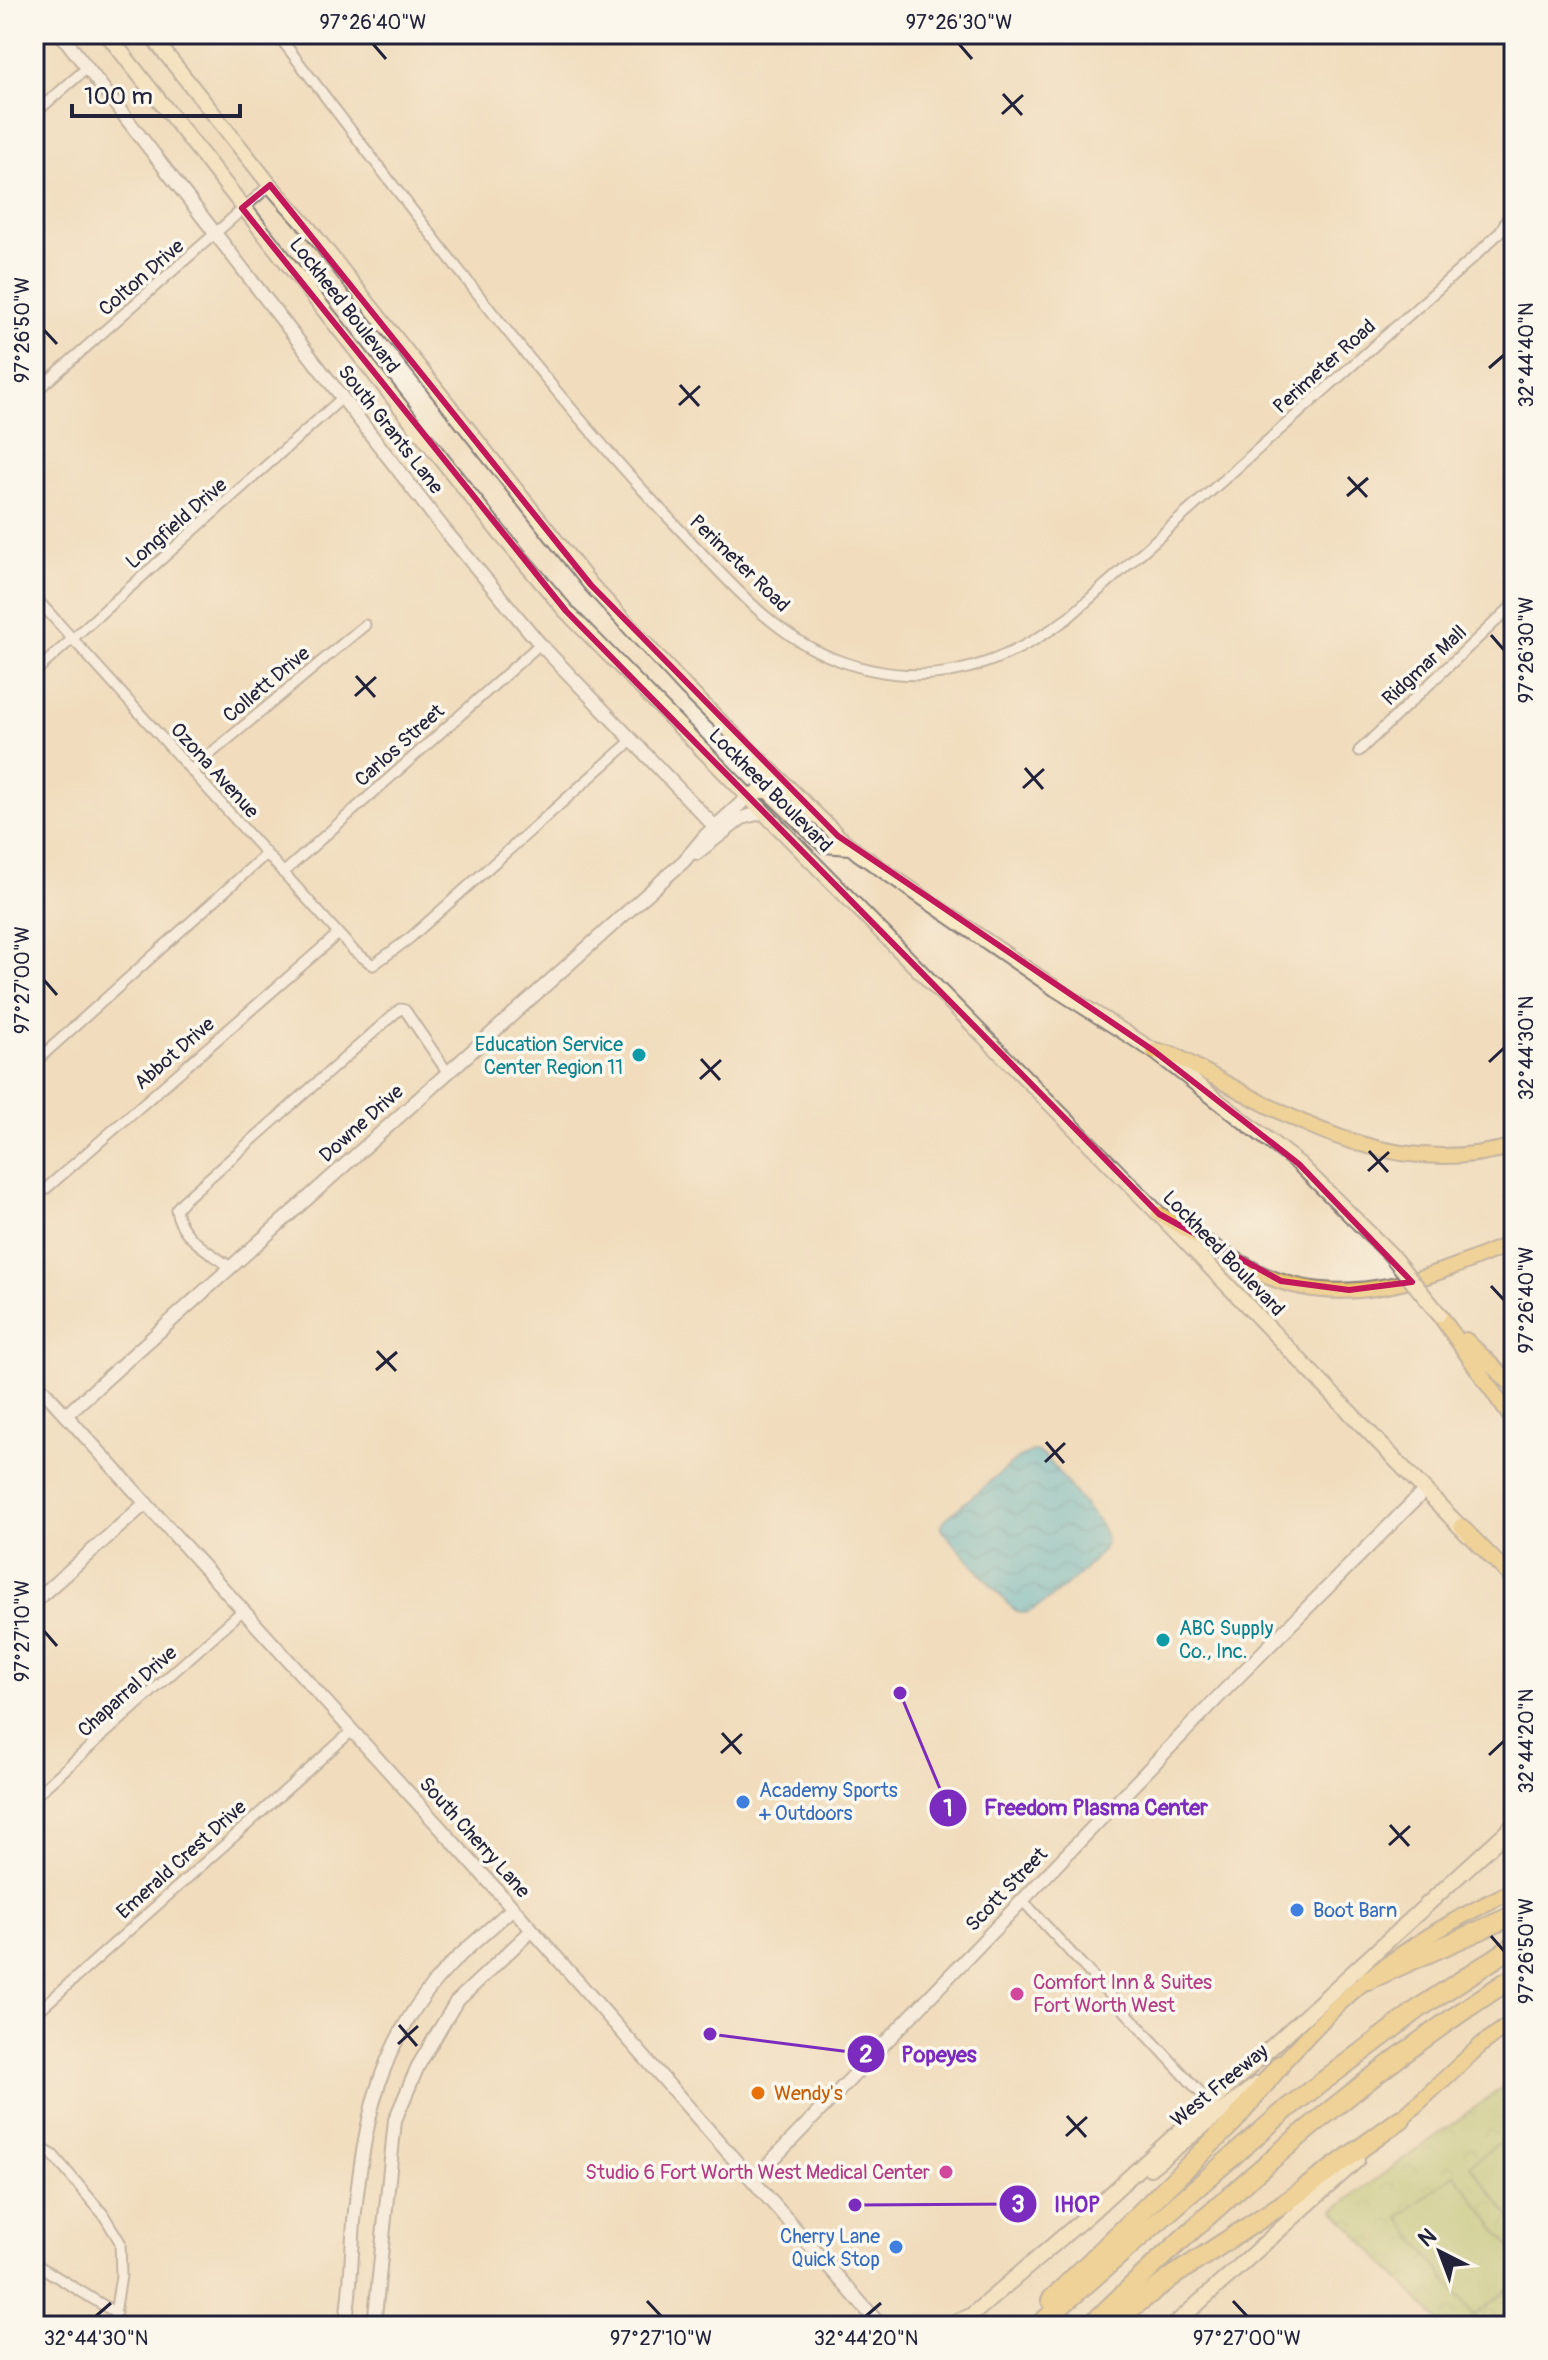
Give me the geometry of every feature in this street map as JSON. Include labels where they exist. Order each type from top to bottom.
[{"type":"highway","points":[[1368,1980],[1514,1915]]},
{"type":"highway","points":[[1038,2326],[1289,2107],[1421,2007],[1514,1946]]},
{"type":"highway","points":[[1090,2326],[1263,2164],[1404,2055],[1514,1977]]},
{"type":"highway","points":[[1030,2326],[1037,2314],[1233,2122],[1280,2065]]},
{"type":"highway","points":[[1108,2326],[1173,2276],[1289,2200],[1401,2119]]},
{"type":"main road","name":"Lockheed Boulevard","points":[[107,34],[499,532],[566,611],[1461,1526],[1514,1591]]},
{"type":"main road","name":"Lockheed Boulevard","points":[[150,34],[270,185],[319,240],[591,585],[686,688],[850,847],[1056,989],[1154,1051],[1299,1164],[1390,1254],[1439,1314]]},
{"type":"main road","points":[[749,796],[768,791],[824,845],[850,847]]},
{"type":"main road","points":[[1154,1051],[1172,1054],[1348,1143],[1425,1157],[1462,1157],[1514,1146]]},
{"type":"main road","points":[[1159,1214],[1260,1272],[1281,1281],[1331,1289],[1375,1289],[1400,1285],[1438,1274],[1514,1242]]},
{"type":"main road","points":[[1439,1314],[1514,1387]]},
{"type":"main road","points":[[1439,1314],[1514,1422]]},
{"type":"main road","points":[[1461,1526],[1514,1580]]},
{"type":"main road","points":[[1089,2214],[1514,1825]]},
{"type":"main road","name":"West Freeway","points":[[959,2326],[1089,2214],[1201,2130],[1280,2065],[1337,2006],[1368,1980],[1435,1932],[1514,1890]]},
{"type":"main road","points":[[1173,2326],[1482,2044],[1514,2021]]},
{"type":"main road","points":[[1482,2044],[1514,2030]]},
{"type":"main road","points":[[945,2326],[972,2315]]},
{"type":"street","name":"South Grants Lane","points":[[61,34],[341,399],[540,644],[715,827]]},
{"type":"street","name":"Perimeter Road","points":[[277,34],[590,433],[698,548],[767,618],[801,641],[847,663],[895,673],[933,674],[964,670],[1006,656],[1039,639],[1068,618],[1473,258],[1500,232],[1514,206]]},
{"type":"street","points":[[34,114],[88,67]]},
{"type":"street","name":"Colton Drive","points":[[34,393],[270,185]]},
{"type":"street","name":"Longfield Drive","points":[[34,673],[341,399]]},
{"type":"street","name":"Ozona Avenue","points":[[34,596],[338,934],[373,965],[410,938],[631,741]]},
{"type":"street","name":"Ridgmar Mall","points":[[1359,751],[1514,604]]},
{"type":"street","name":"Collett Drive","points":[[191,770],[365,625]]},
{"type":"street","name":"Carlos Street","points":[[283,873],[540,644]]},
{"type":"street","name":"Downe Drive","points":[[66,1415],[684,861],[749,796]]},
{"type":"street","name":"Downe Drive","points":[[684,861],[742,818],[764,812]]},
{"type":"street","points":[[34,1063],[266,854]]},
{"type":"street","name":"Abbot Drive","points":[[34,1199],[338,934]]},
{"type":"street","points":[[230,1267],[187,1235],[178,1221],[176,1209],[393,1013],[405,1010],[448,1073]]},
{"type":"street","name":"South Cherry Lane","points":[[36,1388],[66,1415],[513,1908],[882,2325]]},
{"type":"street","name":"Scott Street","points":[[753,2180],[1225,1690],[1424,1491]]},
{"type":"street","points":[[34,1602],[146,1503]]},
{"type":"street","name":"Chaparral Drive","points":[[34,1797],[243,1610]]},
{"type":"street","name":"Emerald Crest Drive","points":[[34,2015],[352,1731]]},
{"type":"street","points":[[1023,1901],[1209,2102]]},
{"type":"street","points":[[345,2326],[355,2212],[374,2094],[396,2042],[426,1993],[513,1908]]},
{"type":"street","points":[[374,2326],[395,2120],[418,2066],[456,2002],[532,1930]]},
{"type":"street","points":[[34,2144],[53,2155],[103,2214],[120,2242],[121,2276],[113,2326]]},
{"type":"street","points":[[34,2263],[116,2313]]},
{"type":"highlighted area","points":[[270,185],[591,585],[838,836],[1154,1051],[1299,1164],[1412,1282],[1349,1290],[1281,1281],[1159,1214],[566,611],[242,208]]},
{"type":"green space","points":[[1514,2079],[1514,2326],[1443,2326],[1334,2210]]},
{"type":"green space","points":[[1514,2131],[1514,2222],[1470,2165]]},
{"type":"green space","points":[[1455,2174],[1514,2252],[1514,2285],[1474,2316],[1399,2217]]},
{"type":"water","points":[[1035,1451],[1046,1457],[1101,1526],[1106,1542],[1093,1560],[1069,1583],[1043,1603],[1022,1613],[1008,1604],[941,1529],[944,1520],[1017,1459]]},
{"type":"place","name":"Education Service Center Region 11","points":[[639,1055]]},
{"type":"place","name":"ABC Supply Co., Inc.","points":[[1163,1640]]},
{"type":"place","name":"Freedom Plasma Center","points":[[900,1693]]},
{"type":"place","name":"Academy Sports + Outdoors","points":[[743,1802]]},
{"type":"place","name":"Boot Barn","points":[[1297,1910]]},
{"type":"place","name":"Comfort Inn & Suites Fort Worth West","points":[[1017,1994]]},
{"type":"place","name":"Popeyes","points":[[710,2034]]},
{"type":"place","name":"Wendy's","points":[[758,2093]]},
{"type":"place","name":"Studio 6 Fort Worth West Medical Center","points":[[946,2172]]},
{"type":"place","name":"IHOP","points":[[855,2205]]},
{"type":"place","name":"Cherry Lane Quick Stop","points":[[896,2247]]}]
